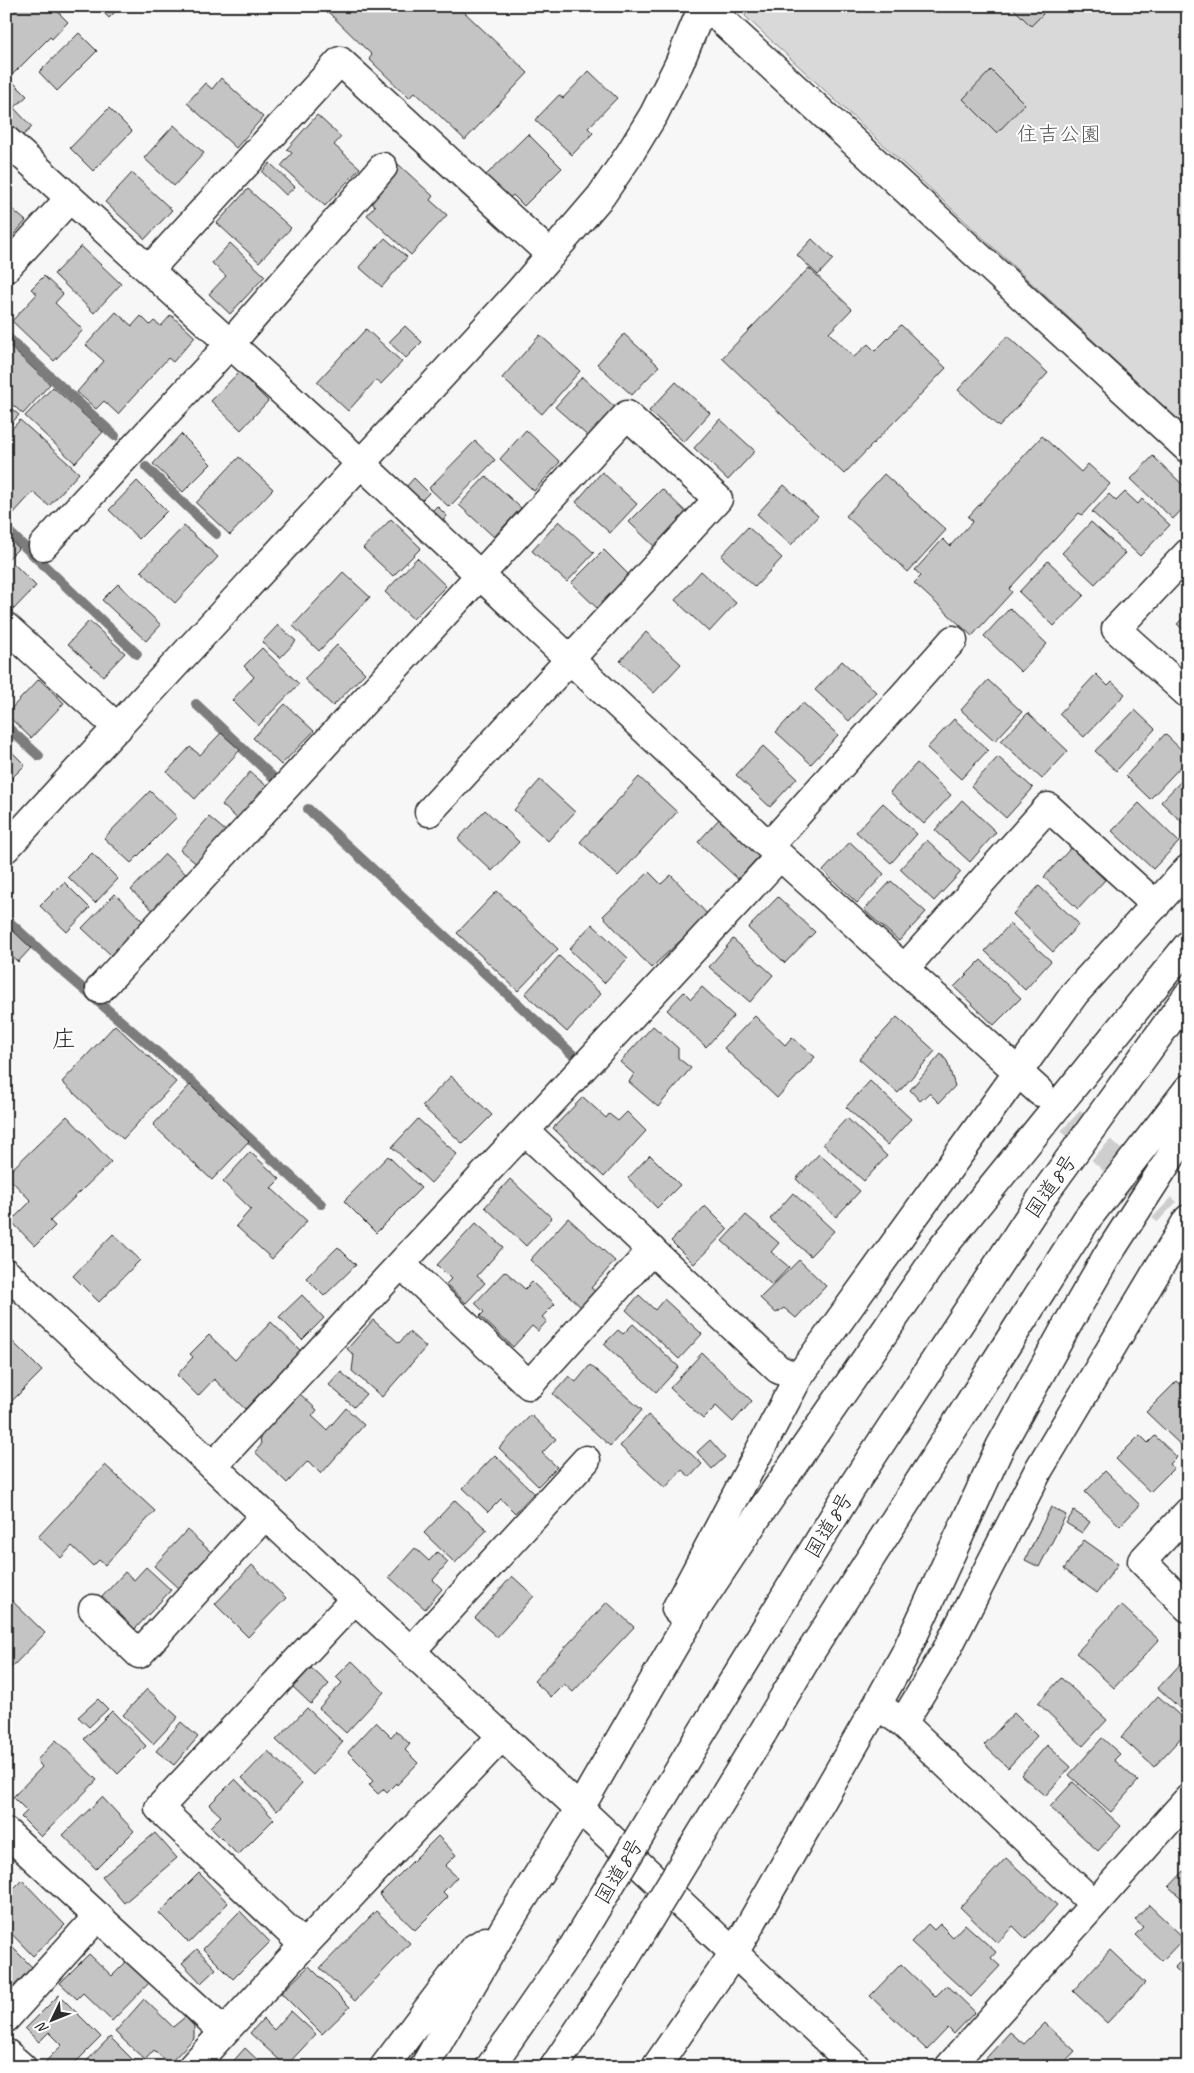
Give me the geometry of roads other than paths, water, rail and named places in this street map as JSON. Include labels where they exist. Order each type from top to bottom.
[{"type":"main road","points":[[6,848],[362,464],[551,255],[601,196],[654,114],[679,64],[704,6],[1188,449]]},
{"type":"main road","points":[[150,270],[340,61],[551,255]]},
{"type":"main road","points":[[6,140],[362,464],[774,851],[1040,1092]]},
{"type":"main road","points":[[43,546],[230,344],[383,166]]},
{"type":"main road","points":[[6,268],[70,198]]},
{"type":"main road","points":[[100,989],[627,415],[718,500],[429,812]]},
{"type":"main road","points":[[1188,553],[1116,629],[1188,694]]},
{"type":"main road","points":[[6,627],[118,728]]},
{"type":"main road","points":[[213,1466],[525,1131],[774,851],[953,640]]},
{"type":"main road","points":[[904,969],[1048,807],[1156,905]]},
{"type":"main road","points":[[689,1621],[676,1609],[798,1378],[1075,994],[1188,869]]},
{"type":"main road","points":[[424,2067],[504,1929],[580,1808],[689,1621],[753,1523],[943,1247],[1188,945]]},
{"type":"main road","name":"国道8号","points":[[490,2067],[573,1946],[696,1742],[890,1429],[1049,1187],[1188,995]]},
{"type":"main road","points":[[554,2067],[614,1977],[813,1648],[1088,1219],[1188,1089]]},
{"type":"main road","points":[[656,2067],[734,1954],[877,1705],[905,1654],[1009,1430],[1107,1256],[1188,1130]]},
{"type":"main road","points":[[525,1131],[778,1369],[798,1378]]},
{"type":"main road","points":[[903,1723],[944,1653],[1039,1469],[1181,1222]]},
{"type":"main road","points":[[402,1265],[529,1386],[652,1250]]},
{"type":"main road","points":[[9,1281],[213,1466],[856,2067]]},
{"type":"main road","points":[[411,1651],[586,1460]]},
{"type":"main road","points":[[1188,1512],[1142,1562],[1188,1608]]},
{"type":"main road","points":[[93,1609],[140,1654],[265,1515]]},
{"type":"main road","points":[[304,1945],[159,1808],[355,1599]]},
{"type":"main road","points":[[877,1705],[903,1723],[1094,1904]]},
{"type":"main road","points":[[192,2067],[304,1945],[502,1736]]},
{"type":"main road","points":[[949,2067],[1188,1799]]},
{"type":"main road","points":[[6,1832],[224,2032]]},
{"type":"main road","points":[[6,2018],[98,1916]]},
{"type":"main road","points":[[384,2067],[473,1949],[504,1929]]},
{"type":"main road","points":[[6,2053],[22,2067]]},
{"type":"waterway","points":[[6,336],[115,436]]},
{"type":"waterway","points":[[146,467],[216,534]]},
{"type":"waterway","points":[[6,529],[137,654]]},
{"type":"waterway","points":[[196,704],[276,780]]},
{"type":"waterway","points":[[6,726],[39,756]]},
{"type":"waterway","points":[[308,809],[573,1055]]},
{"type":"waterway","points":[[6,919],[59,968],[193,1083],[321,1204]]},
{"type":"tunnel","points":[[1040,1092],[1167,1212]]},
{"type":"district","name":"庄","points":[[64,1039]]},
{"type":"park label","name":"住吉公園","points":[[1059,134]]}]
